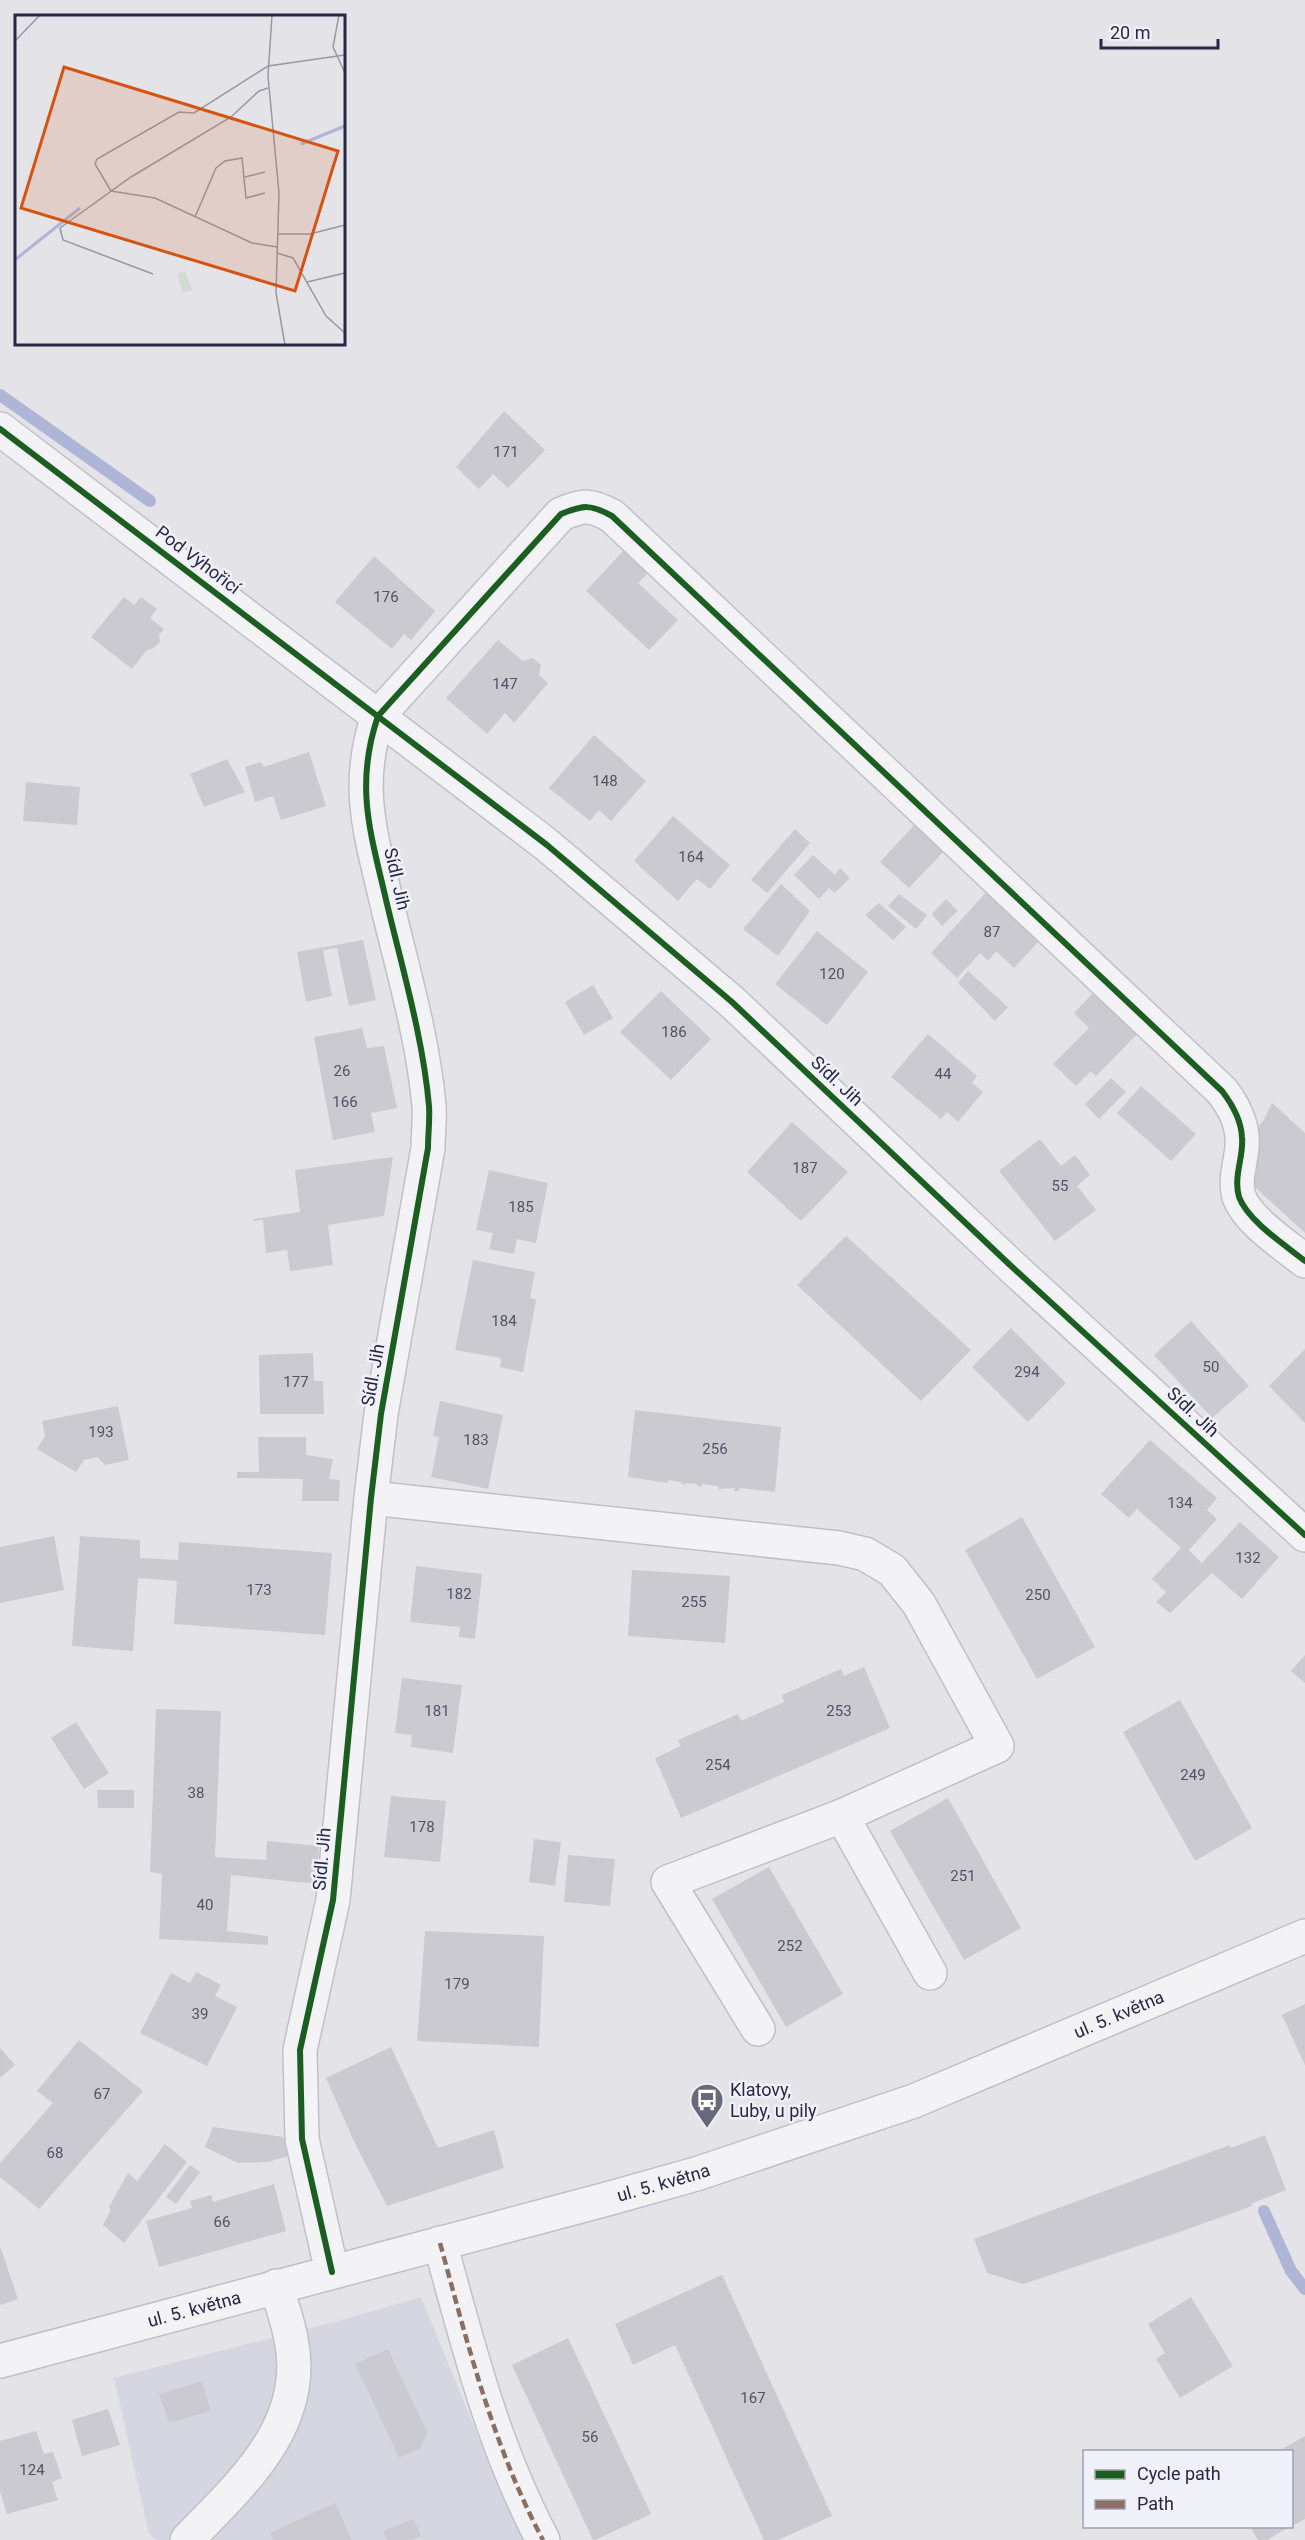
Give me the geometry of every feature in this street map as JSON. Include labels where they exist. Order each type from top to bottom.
[{"type":"street","name":"Pod Výhořicí","points":[[0,429],[378,716]]},
{"type":"street","points":[[378,716],[561,514],[582,506],[596,508],[612,516],[1222,1090],[1238,1120],[1242,1138],[1236,1182],[1239,1197],[1253,1218],[1305,1261]]},
{"type":"street","name":"Sídl. Jih","points":[[332,2272],[302,2139],[300,2050],[333,1900],[381,1414],[428,1148],[429,1108],[422,1054],[368,819],[365,778],[368,744],[378,716],[547,846],[732,1002],[1010,1265],[1305,1535]]},
{"type":"street","points":[[371,1498],[839,1548],[865,1554],[892,1570],[919,1604],[997,1746],[842,1816],[668,1881],[758,2029]]},
{"type":"street","points":[[842,1816],[930,1973]]},
{"type":"street","name":"ul. 5. května","points":[[0,2361],[696,2174],[904,2104],[1305,1936]]},
{"type":"street","points":[[440,2243],[483,2399],[507,2466],[543,2540]]},
{"type":"street","points":[[187,2540],[265,2454],[286,2416],[294,2367],[291,2340],[276,2286]]},
{"type":"shaded area","points":[[421,2297],[503,2497],[525,2540],[156,2540],[149,2534],[114,2378],[338,2321]]},
{"type":"building","points":[[504,411],[545,450],[508,488],[493,474],[479,489],[456,467]]},
{"type":"building","points":[[626,548],[650,571],[638,583],[678,620],[649,650],[586,591]]},
{"type":"building","points":[[374,556],[435,611],[411,640],[404,634],[392,649],[335,602]]},
{"type":"building","points":[[124,597],[134,605],[141,597],[157,609],[150,618],[164,629],[159,635],[160,642],[154,648],[147,650],[132,669],[91,637]]},
{"type":"building","points":[[498,640],[523,661],[533,658],[541,665],[539,675],[548,683],[514,723],[505,713],[487,734],[446,698]]},
{"type":"building","points":[[594,735],[646,781],[611,821],[599,810],[590,821],[549,788]]},
{"type":"building","points":[[309,752],[326,806],[281,820],[273,796],[255,802],[245,767],[261,762],[264,767]]},
{"type":"building","points":[[227,759],[245,792],[204,807],[190,774]]},
{"type":"building","points":[[26,782],[80,787],[77,825],[23,821]]},
{"type":"building","points":[[673,816],[730,865],[710,889],[697,879],[678,901],[634,861]]},
{"type":"building","points":[[918,821],[947,848],[909,888],[880,862]]},
{"type":"building","points":[[795,829],[810,843],[767,893],[751,880]]},
{"type":"building","points":[[813,855],[835,875],[840,868],[850,878],[835,893],[829,888],[819,899],[794,875]]},
{"type":"building","points":[[781,884],[810,911],[778,956],[743,929]]},
{"type":"building","points":[[990,888],[1041,939],[1014,968],[996,951],[988,961],[980,953],[957,978],[931,953]]},
{"type":"building","points":[[899,894],[927,915],[916,929],[888,906]]},
{"type":"building","points":[[946,899],[958,911],[942,926],[932,914]]},
{"type":"building","points":[[879,903],[906,927],[893,940],[865,915]]},
{"type":"building","points":[[817,931],[868,972],[827,1025],[775,984]]},
{"type":"building","points":[[363,940],[376,1000],[349,1006],[337,948],[323,950],[332,996],[306,1002],[297,952]]},
{"type":"building","points":[[968,971],[1008,1007],[995,1021],[958,983]]},
{"type":"building","points":[[593,985],[613,1018],[584,1035],[565,1002]]},
{"type":"building","points":[[1097,989],[1141,1030],[1096,1076],[1091,1071],[1076,1086],[1053,1064],[1089,1028],[1074,1013]]},
{"type":"building","points":[[661,991],[711,1039],[671,1080],[620,1032]]},
{"type":"building","points":[[362,1028],[367,1048],[384,1046],[397,1108],[371,1113],[375,1132],[333,1140],[314,1037]]},
{"type":"building","points":[[928,1034],[977,1076],[972,1083],[983,1092],[958,1122],[947,1112],[941,1119],[891,1077]]},
{"type":"building","points":[[1111,1078],[1126,1092],[1099,1119],[1085,1104]]},
{"type":"building","points":[[1141,1086],[1196,1134],[1171,1161],[1117,1113]]},
{"type":"building","points":[[1272,1103],[1305,1133],[1305,1233],[1255,1187],[1256,1129],[1264,1120]]},
{"type":"building","points":[[792,1122],[848,1172],[801,1221],[747,1172]]},
{"type":"building","points":[[1040,1139],[1061,1166],[1075,1155],[1090,1175],[1077,1186],[1096,1210],[1055,1241],[999,1171]]},
{"type":"building","points":[[393,1157],[384,1216],[328,1225],[333,1265],[290,1271],[287,1250],[266,1253],[263,1220],[254,1221],[254,1219],[300,1212],[295,1170]]},
{"type":"building","points":[[489,1170],[548,1183],[536,1243],[517,1239],[514,1254],[489,1249],[493,1233],[476,1230]]},
{"type":"building","points":[[846,1236],[971,1350],[921,1401],[797,1285]]},
{"type":"building","points":[[473,1260],[535,1272],[530,1298],[536,1299],[523,1372],[500,1367],[501,1358],[455,1350]]},
{"type":"building","points":[[1191,1321],[1249,1386],[1212,1418],[1154,1355]]},
{"type":"building","points":[[1011,1328],[1066,1383],[1028,1422],[972,1367]]},
{"type":"building","points":[[1305,1349],[1305,1423],[1269,1386]]},
{"type":"building","points":[[313,1353],[314,1381],[323,1381],[324,1414],[260,1414],[259,1355]]},
{"type":"building","points":[[440,1401],[503,1415],[488,1489],[431,1477],[439,1438],[433,1436]]},
{"type":"building","points":[[118,1406],[129,1460],[105,1465],[97,1457],[84,1460],[76,1472],[37,1449],[45,1436],[42,1421]]},
{"type":"building","points":[[635,1410],[781,1427],[775,1492],[740,1488],[739,1491],[734,1491],[735,1488],[718,1489],[719,1486],[702,1484],[702,1487],[697,1484],[685,1483],[685,1485],[681,1484],[682,1482],[668,1480],[668,1483],[628,1477]]},
{"type":"building","points":[[258,1437],[306,1437],[306,1455],[333,1459],[329,1479],[340,1480],[339,1501],[302,1501],[303,1479],[237,1478],[237,1472],[259,1472]]},
{"type":"building","points":[[1150,1440],[1217,1498],[1207,1510],[1217,1519],[1189,1550],[1202,1563],[1240,1522],[1279,1557],[1242,1599],[1212,1573],[1170,1613],[1156,1602],[1166,1592],[1152,1579],[1181,1548],[1137,1509],[1129,1518],[1101,1494]]},
{"type":"building","points":[[1022,1517],[1095,1647],[1037,1679],[965,1550]]},
{"type":"building","points":[[54,1536],[64,1590],[0,1603],[0,1547]]},
{"type":"building","points":[[80,1536],[140,1540],[140,1558],[178,1560],[179,1542],[332,1553],[325,1635],[174,1624],[177,1581],[138,1578],[133,1651],[72,1646]]},
{"type":"building","points":[[416,1566],[482,1574],[475,1639],[459,1637],[460,1627],[410,1622]]},
{"type":"building","points":[[632,1570],[730,1576],[725,1643],[628,1636]]},
{"type":"building","points":[[1305,1655],[1305,1683],[1291,1671]]},
{"type":"building","points":[[864,1667],[890,1728],[681,1818],[655,1758],[681,1746],[678,1740],[738,1714],[741,1721],[784,1702],[782,1695],[841,1669],[844,1676]]},
{"type":"building","points":[[402,1678],[462,1685],[453,1753],[411,1747],[412,1735],[395,1733]]},
{"type":"building","points":[[1180,1700],[1252,1828],[1195,1861],[1123,1732]]},
{"type":"building","points":[[156,1709],[221,1711],[215,1857],[266,1860],[267,1841],[319,1846],[317,1884],[231,1875],[227,1931],[268,1936],[268,1945],[159,1939],[162,1874],[150,1872]]},
{"type":"building","points":[[76,1722],[109,1773],[84,1789],[51,1738]]},
{"type":"building","points":[[97,1790],[134,1790],[134,1808],[98,1808]]},
{"type":"building","points":[[391,1796],[446,1801],[440,1862],[384,1857]]},
{"type":"building","points":[[948,1798],[1021,1928],[964,1960],[890,1831]]},
{"type":"building","points":[[534,1839],[561,1842],[555,1886],[529,1882]]},
{"type":"building","points":[[568,1855],[615,1859],[610,1906],[564,1902]]},
{"type":"building","points":[[769,1867],[843,1994],[786,2027],[712,1899]]},
{"type":"building","points":[[425,1931],[544,1936],[539,2047],[417,2041]]},
{"type":"building","points":[[196,1972],[221,1985],[215,1996],[237,2007],[207,2066],[140,2033],[171,1973],[190,1983]]},
{"type":"building","points":[[1305,2004],[1305,2065],[1282,2015]]},
{"type":"building","points":[[79,2040],[143,2091],[39,2209],[0,2177],[0,2163],[53,2103],[37,2091]]},
{"type":"building","points":[[391,2047],[438,2148],[494,2130],[504,2168],[387,2206],[353,2139],[326,2078]]},
{"type":"building","points":[[0,2048],[15,2065],[0,2078]]},
{"type":"building","points":[[213,2127],[283,2137],[288,2156],[268,2162],[238,2163],[205,2147]]},
{"type":"building","points":[[1265,2135],[1286,2190],[1251,2204],[1252,2206],[1171,2235],[1023,2284],[987,2273],[974,2239],[1230,2145],[1231,2148]]},
{"type":"building","points":[[165,2144],[187,2162],[124,2243],[103,2225],[111,2210],[109,2207],[128,2173],[137,2181]]},
{"type":"building","points":[[190,2165],[200,2172],[176,2204],[166,2197]]},
{"type":"building","points":[[274,2184],[286,2231],[159,2267],[146,2221],[192,2208],[190,2201],[211,2195],[213,2202]]},
{"type":"building","points":[[0,2246],[18,2299],[0,2305]]},
{"type":"building","points":[[722,2275],[832,2516],[778,2540],[764,2540],[675,2345],[633,2365],[615,2324]]},
{"type":"building","points":[[1191,2297],[1233,2366],[1180,2398],[1156,2359],[1165,2353],[1148,2324]]},
{"type":"building","points":[[568,2338],[651,2514],[595,2540],[593,2540],[512,2365]]},
{"type":"building","points":[[388,2349],[427,2432],[421,2448],[399,2458],[355,2364]]},
{"type":"building","points":[[202,2381],[211,2411],[169,2423],[159,2394]]},
{"type":"building","points":[[108,2409],[120,2445],[82,2456],[72,2420]]},
{"type":"building","points":[[36,2431],[44,2454],[53,2452],[62,2478],[52,2482],[58,2500],[7,2514],[0,2491],[0,2441]]},
{"type":"building","points":[[1305,2436],[1305,2519],[1293,2525],[1293,2450],[1280,2450]]},
{"type":"building","points":[[335,2503],[352,2540],[274,2540],[270,2533]]},
{"type":"building","points":[[414,2519],[421,2536],[410,2540],[387,2540],[383,2531]]},
{"type":"building","points":[[1251,2528],[1288,2528],[1267,2540],[1258,2540]]},
{"type":"waterway","points":[[0,395],[150,501]]},
{"type":"waterway","points":[[1264,2211],[1291,2271],[1305,2289]]},
{"type":"marked path","points":[[440,2243],[496,2432],[525,2504],[543,2540]]},
{"type":"cycle path","points":[[0,429],[547,845],[732,1002],[1010,1265],[1305,1535]]},
{"type":"cycle path","points":[[332,2272],[302,2139],[300,2050],[333,1900],[381,1414],[428,1148],[429,1116],[426,1081],[417,1030],[371,832],[366,788],[367,765],[378,716],[561,514],[587,507],[598,509],[612,516],[1222,1091],[1240,1124],[1242,1144],[1237,1182],[1239,1197],[1250,1215],[1259,1224],[1305,1261]]},
{"type":"place","name":"Klatovy, Luby, u pily","points":[[707,2129]]}]
